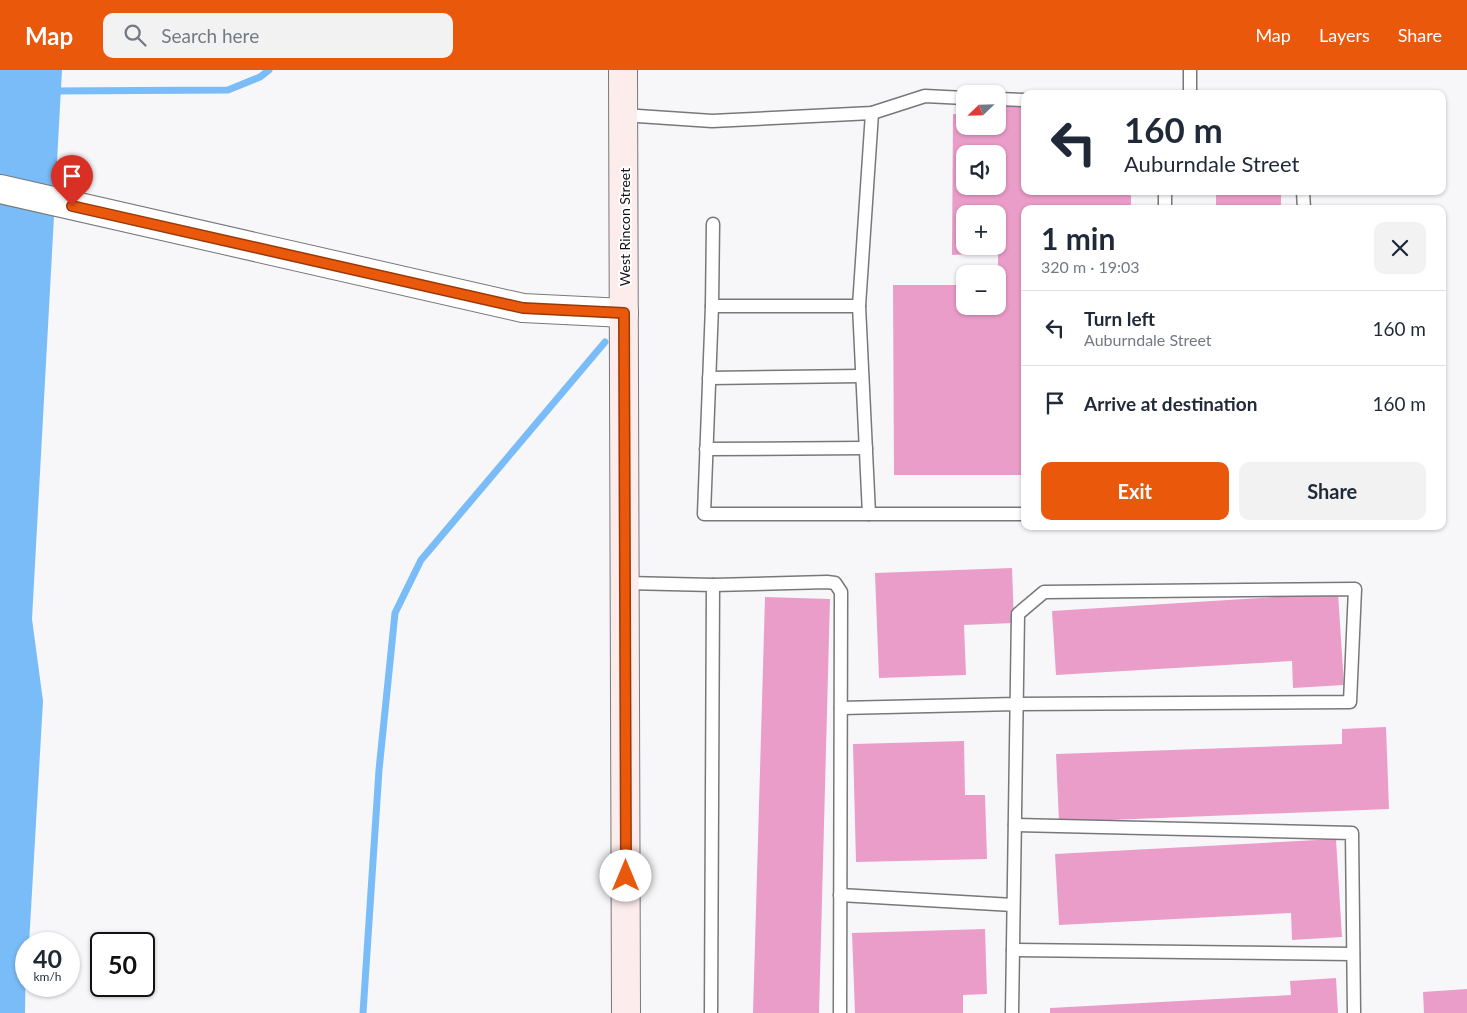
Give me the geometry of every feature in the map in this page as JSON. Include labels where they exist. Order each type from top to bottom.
[{"type":"main road","name":"West Rincon Street","points":[[623,70],[626,1013]]},
{"type":"street","points":[[0,189],[523,308],[624,313]]},
{"type":"lane","points":[[1190,70],[1190,90]]},
{"type":"lane","points":[[623,115],[712,121],[872,113],[925,96],[956,98]]},
{"type":"lane","points":[[1006,99],[1021,100]]},
{"type":"lane","points":[[869,514],[859,306],[872,113]]},
{"type":"lane","points":[[713,224],[712,306],[704,514],[1021,514]]},
{"type":"lane","points":[[712,306],[859,306]]},
{"type":"lane","points":[[709,378],[862,376]]},
{"type":"lane","points":[[706,449],[866,448]]},
{"type":"lane","points":[[626,583],[713,585],[827,582],[835,583],[841,592],[840,1013]]},
{"type":"lane","points":[[711,1013],[713,585]]},
{"type":"lane","points":[[841,708],[1016,704],[1350,702],[1355,589],[1044,592],[1018,614],[1016,704],[1012,1013]]},
{"type":"lane","points":[[1015,825],[1352,833],[1354,1013]]},
{"type":"lane","points":[[840,896],[1013,905]]},
{"type":"lane","points":[[1013,950],[1353,954]]},
{"type":"water","points":[[0,70],[62,70],[32,619],[43,701],[30,932],[15,932],[15,997],[25,997],[25,1013],[0,1013]]},
{"type":"building","points":[[1006,106],[1021,106],[1021,195],[1131,195],[1131,205],[1021,205],[1021,475],[894,475],[893,285],[956,285],[956,315],[1006,315],[1006,265],[998,265],[998,255],[1006,255],[1006,205],[956,205],[956,255],[952,255],[953,114],[956,114],[956,135],[1006,135]]},
{"type":"building","points":[[1216,195],[1281,195],[1281,205],[1216,205]]},
{"type":"building","points":[[1012,568],[1014,623],[964,625],[966,675],[879,678],[875,573]]},
{"type":"building","points":[[1338,593],[1344,685],[1293,688],[1292,661],[1056,675],[1052,611]]},
{"type":"building","points":[[765,597],[830,599],[819,1013],[753,1013]]},
{"type":"building","points":[[1386,727],[1389,809],[1059,822],[1056,754],[1342,744],[1342,729]]},
{"type":"building","points":[[964,741],[965,795],[985,795],[987,859],[856,862],[853,744]]},
{"type":"building","points":[[1336,839],[1342,937],[1292,940],[1291,913],[1059,925],[1055,854]]},
{"type":"building","points":[[985,929],[987,994],[963,995],[963,1013],[855,1013],[852,933]]},
{"type":"building","points":[[1336,978],[1338,1013],[1050,1013],[1050,1008],[1291,995],[1290,981]]},
{"type":"building","points":[[1467,989],[1467,1013],[1424,1013],[1423,992]]},
{"type":"waterway","points":[[51,91],[228,90],[260,77],[269,70]]},
{"type":"waterway","points":[[363,1013],[379,770],[395,613],[421,560],[605,342]]},
{"type":"route","points":[[72,206],[523,308],[624,313],[626,876]]}]
